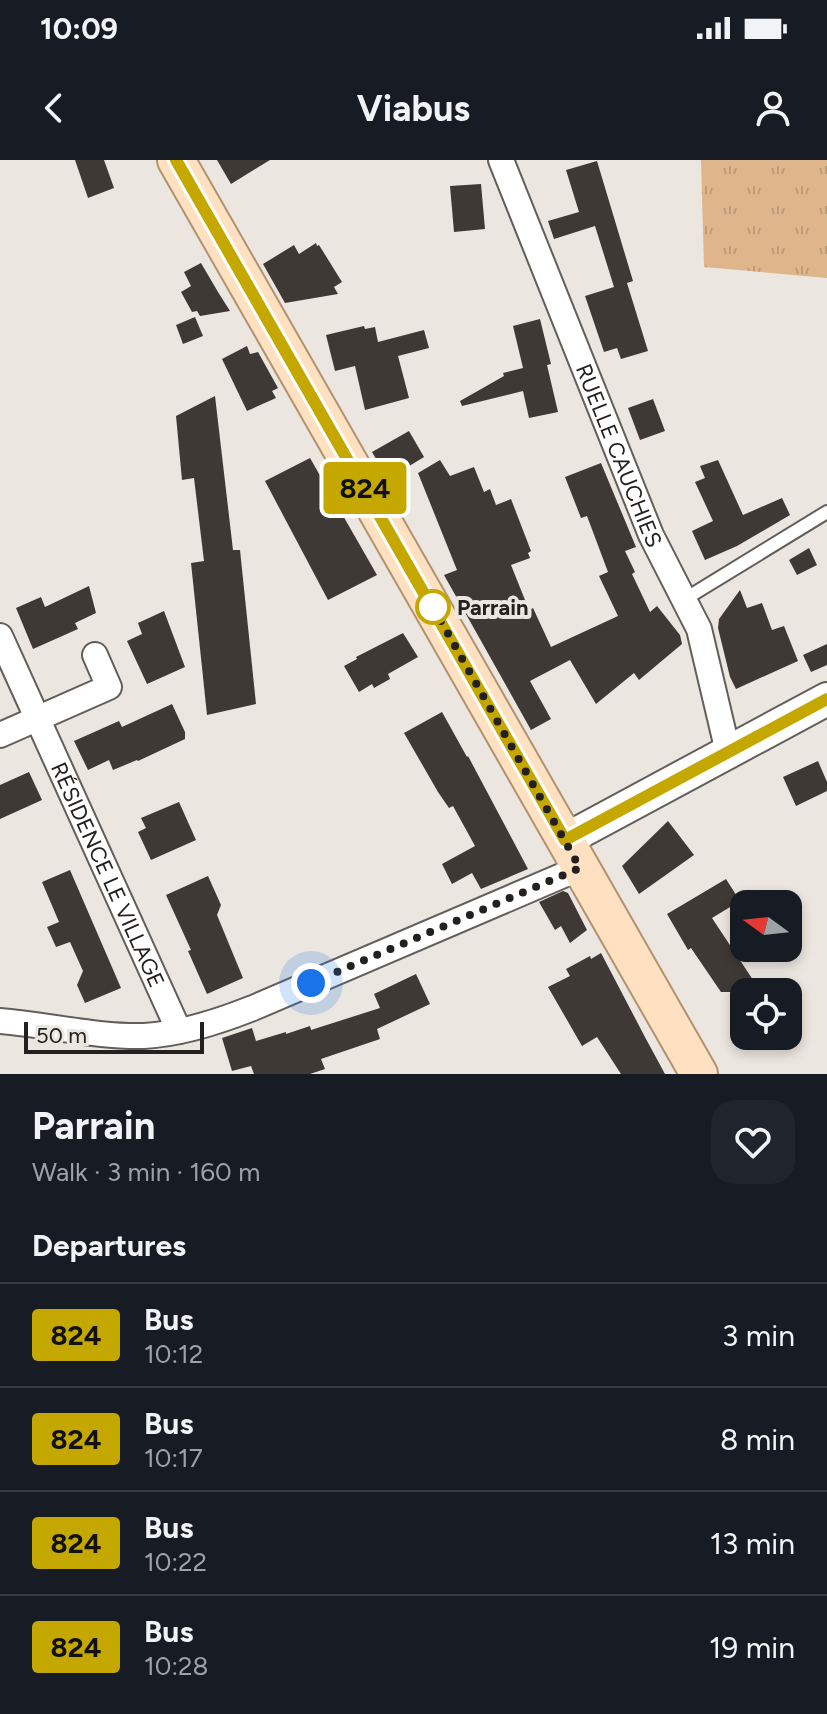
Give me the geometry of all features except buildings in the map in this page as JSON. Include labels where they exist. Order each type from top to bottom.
[{"type":"main road","points":[[176,160],[699,1074]]},
{"type":"street","name":"RUELLE CAUCHIES","points":[[501,160],[651,535],[699,629],[728,752]]},
{"type":"street","name":"RÉSIDENCE LE VILLAGE","points":[[0,636],[179,1031]]},
{"type":"street","points":[[0,735],[109,687],[95,655]]},
{"type":"street","points":[[0,1021],[129,1036],[179,1031],[218,1022],[573,854],[728,752],[827,699]]},
{"type":"lane","points":[[685,599],[827,512]]},
{"type":"green space","points":[[701,160],[827,160],[827,278],[704,267]]},
{"type":"bus line","name":"824","points":[[176,160],[565,840],[827,699]]},
{"type":"place","name":"Parrain","points":[[433,607]]},
{"type":"route","points":[[311,983],[580,868],[433,607]]}]
